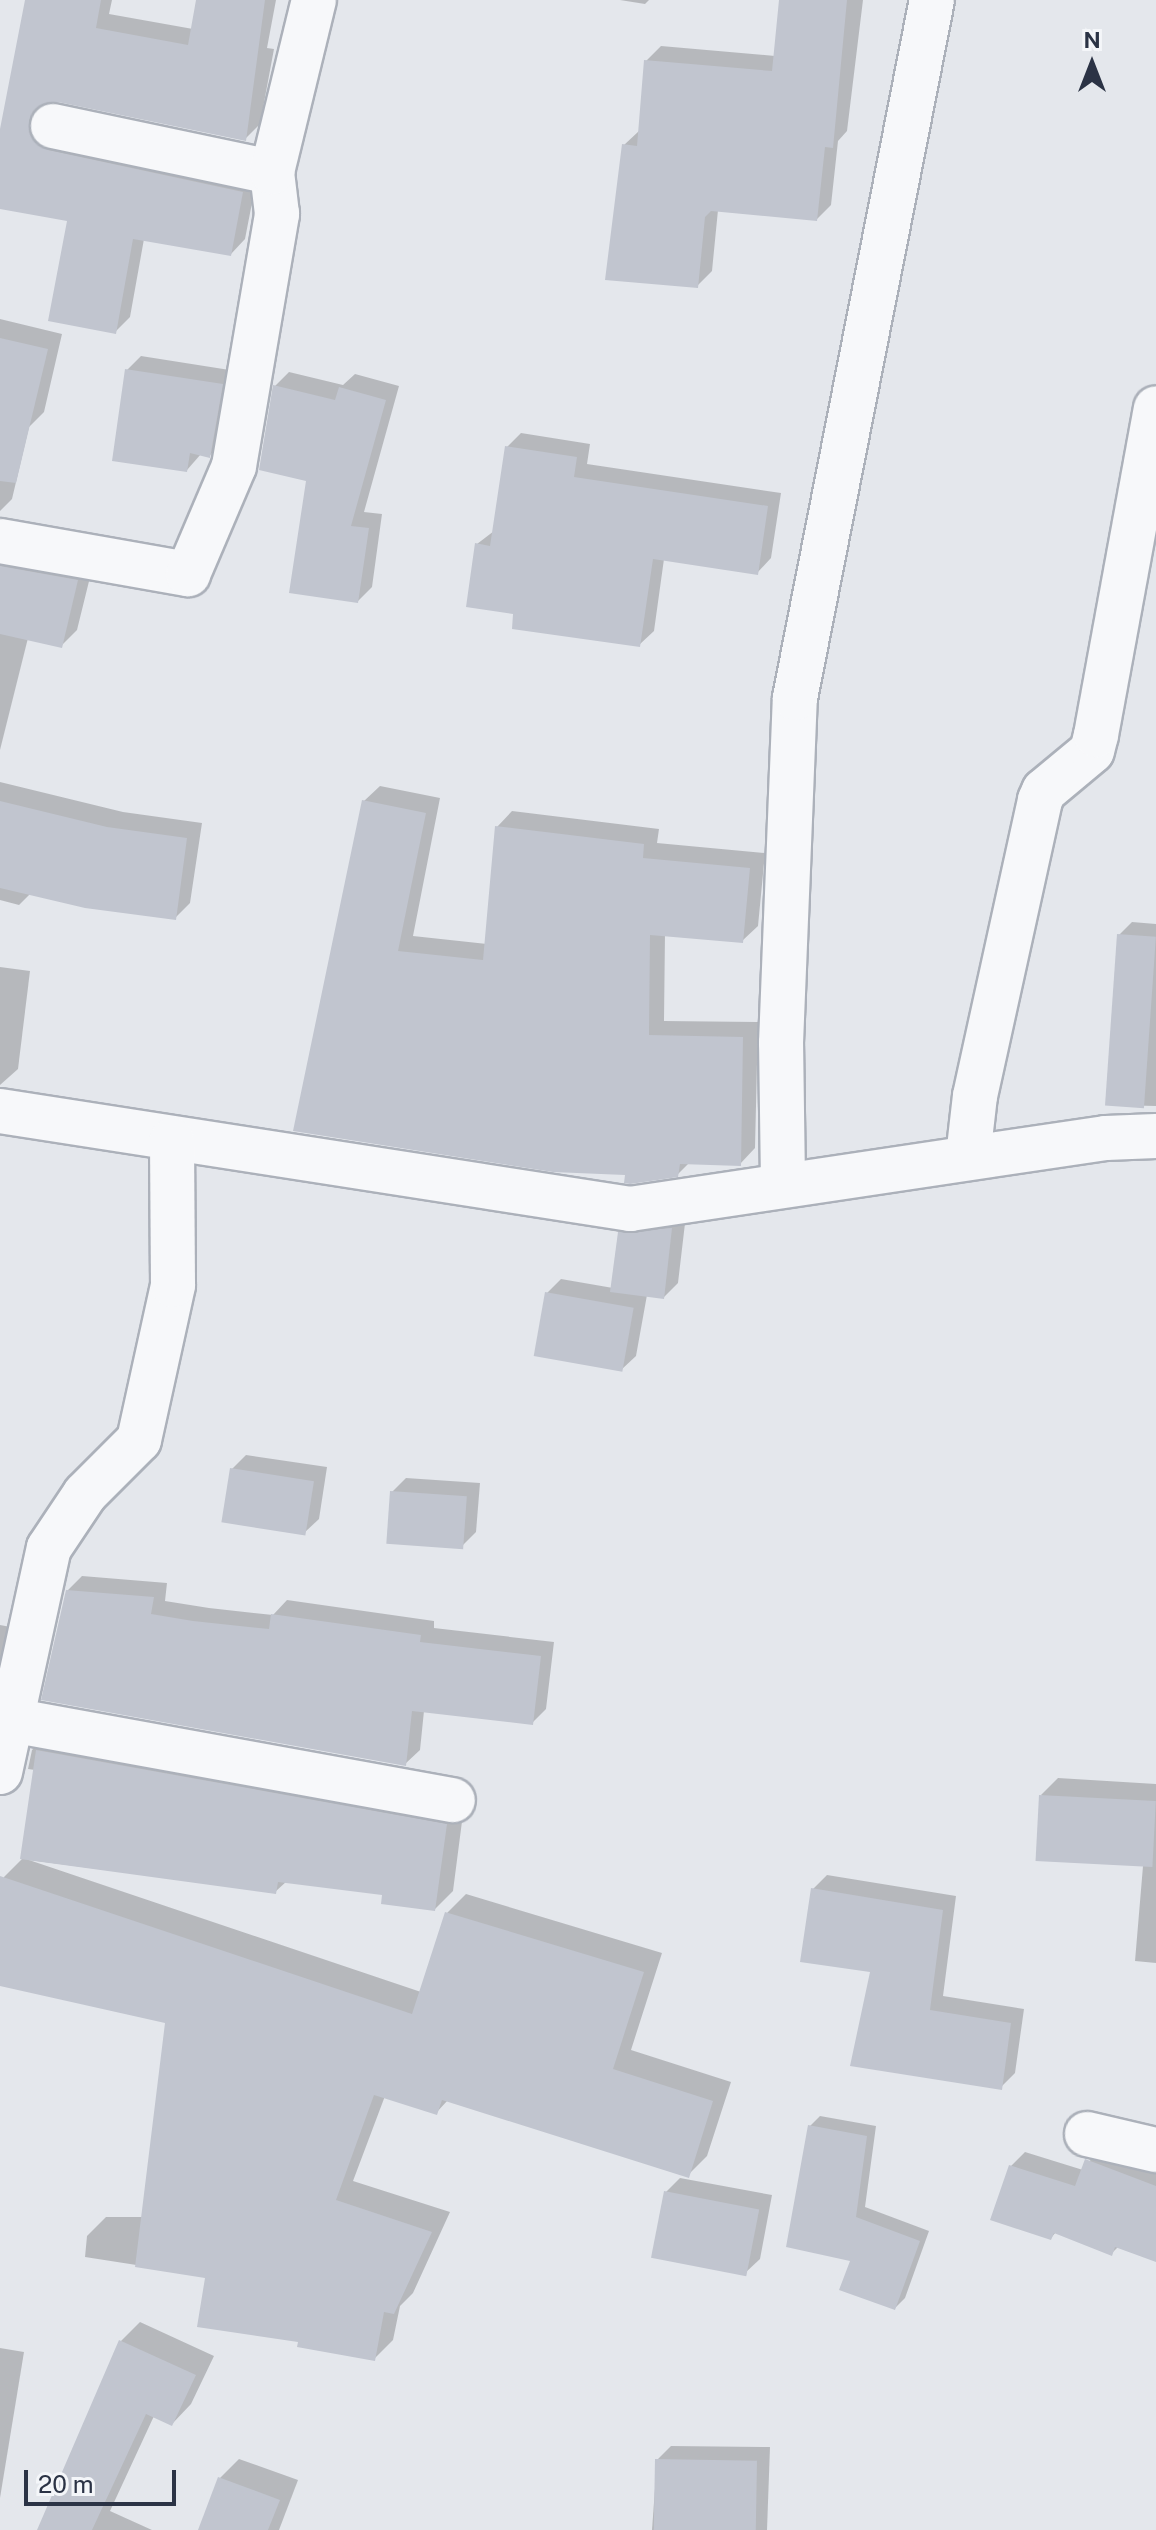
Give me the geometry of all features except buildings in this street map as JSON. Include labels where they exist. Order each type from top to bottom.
[{"type":"street","points":[[0,541],[188,574],[234,466],[277,214],[272,172],[314,0]]},
{"type":"street","points":[[783,1183],[781,1043],[795,698],[932,0]]},
{"type":"street","points":[[53,126],[272,172]]},
{"type":"street","points":[[968,1157],[975,1096],[1040,800],[1049,786],[1092,751],[1156,408]]},
{"type":"street","points":[[0,1111],[630,1209],[783,1183],[968,1157],[1106,1138],[1156,1136]]},
{"type":"street","points":[[0,1772],[49,1548],[85,1494],[139,1440],[173,1285],[172,1140]]},
{"type":"street","points":[[11,1720],[453,1800]]},
{"type":"street","points":[[1087,2134],[1156,2150]]}]
